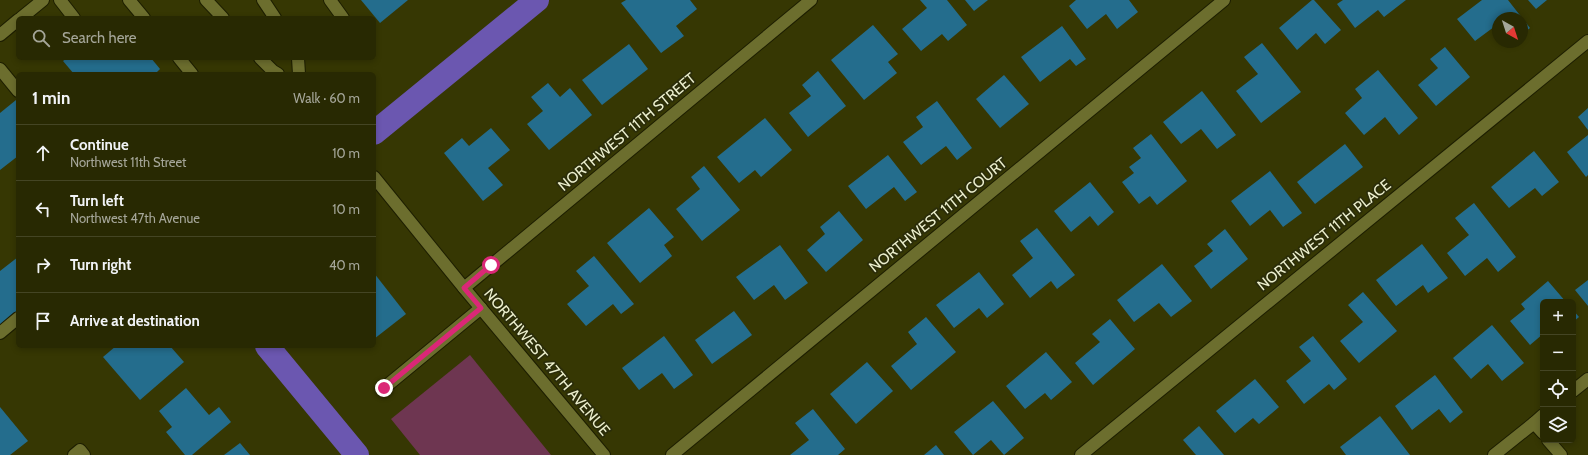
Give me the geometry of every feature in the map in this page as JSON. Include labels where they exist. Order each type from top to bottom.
[{"type":"street","points":[[23,16],[43,0]]},
{"type":"street","points":[[60,0],[72,16]]},
{"type":"street","points":[[129,0],[142,16]]},
{"type":"street","points":[[206,0],[221,16]]},
{"type":"street","points":[[330,0],[342,16]]},
{"type":"street","name":"NORTHWEST 11TH STREET","points":[[464,288],[811,0]]},
{"type":"street","name":"NORTHWEST 11TH COURT","points":[[672,455],[1224,0]]},
{"type":"street","points":[[265,1],[274,16]]},
{"type":"street","points":[[0,35],[16,22]]},
{"type":"street","name":"NORTHWEST 11TH PLACE","points":[[1080,455],[1588,41]]},
{"type":"street","points":[[181,60],[190,72]]},
{"type":"street","points":[[262,60],[275,72]]},
{"type":"street","points":[[298,60],[299,72]]},
{"type":"street","points":[[0,69],[16,89]]},
{"type":"street","name":"NORTHWEST 47TH AVENUE","points":[[376,179],[464,288],[604,455]]},
{"type":"street","points":[[384,388],[481,308]]},
{"type":"street","points":[[0,333],[16,320]]},
{"type":"street","points":[[1576,389],[1588,379]]},
{"type":"street","points":[[1494,455],[1539,419]]},
{"type":"street","points":[[1551,443],[1561,455]]},
{"type":"shaded area","points":[[470,355],[551,455],[420,455],[391,419]]},
{"type":"building","points":[[361,0],[408,0],[380,23],[376,16],[374,16]]},
{"type":"building","points":[[626,0],[690,0],[697,9],[676,26],[684,36],[661,53],[621,3]]},
{"type":"building","points":[[920,0],[947,0],[967,25],[948,41],[942,34],[921,51],[902,29],[927,8]]},
{"type":"building","points":[[965,0],[988,0],[974,11]]},
{"type":"building","points":[[1076,0],[1129,0],[1138,12],[1117,29],[1106,14],[1087,29],[1069,6]]},
{"type":"building","points":[[1312,0],[1314,0],[1341,30],[1325,44],[1316,33],[1297,50],[1279,28]]},
{"type":"building","points":[[1343,0],[1406,0],[1384,17],[1378,10],[1355,28],[1337,4]]},
{"type":"building","points":[[1482,0],[1508,0],[1517,12],[1492,12],[1492,28],[1475,41],[1457,19]]},
{"type":"building","points":[[1528,0],[1547,0],[1536,9]]},
{"type":"building","points":[[873,25],[898,54],[888,62],[897,73],[864,100],[831,60]]},
{"type":"building","points":[[1062,26],[1086,59],[1076,66],[1070,59],[1040,82],[1021,57]]},
{"type":"building","points":[[1262,43],[1301,92],[1261,123],[1236,91],[1258,74],[1244,57]]},
{"type":"building","points":[[629,44],[648,69],[602,105],[582,80]]},
{"type":"building","points":[[1445,47],[1470,77],[1436,106],[1418,85],[1438,68],[1430,59]]},
{"type":"building","points":[[153,60],[160,69],[157,72],[72,72],[63,61]]},
{"type":"building","points":[[1378,70],[1418,118],[1399,135],[1385,117],[1364,135],[1345,113],[1362,98],[1355,89]]},
{"type":"building","points":[[818,71],[846,106],[808,137],[789,113],[811,96],[802,85]]},
{"type":"building","points":[[1004,75],[1029,104],[1000,128],[976,99]]},
{"type":"building","points":[[548,83],[560,97],[570,88],[592,115],[549,150],[527,124],[543,111],[531,97]]},
{"type":"building","points":[[1202,91],[1236,135],[1217,149],[1201,129],[1181,144],[1163,122]]},
{"type":"building","points":[[16,100],[16,158],[0,170],[0,113]]},
{"type":"building","points":[[937,101],[972,148],[957,160],[946,146],[921,165],[903,142],[923,127],[916,117]]},
{"type":"building","points":[[1588,108],[1588,130],[1578,117]]},
{"type":"building","points":[[765,118],[792,150],[761,177],[755,170],[739,183],[717,157]]},
{"type":"building","points":[[491,128],[510,150],[488,168],[503,185],[483,201],[444,153],[462,138],[469,146]]},
{"type":"building","points":[[1151,134],[1187,181],[1157,205],[1150,196],[1139,204],[1122,182],[1134,173],[1129,167],[1141,158],[1133,148]]},
{"type":"building","points":[[1588,135],[1588,175],[1586,177],[1567,152]]},
{"type":"building","points":[[1345,144],[1363,167],[1315,204],[1297,182]]},
{"type":"building","points":[[1534,151],[1559,182],[1542,196],[1535,188],[1509,208],[1491,187]]},
{"type":"building","points":[[888,155],[917,192],[905,201],[894,187],[866,209],[848,186]]},
{"type":"building","points":[[704,166],[740,210],[702,241],[676,209],[700,189],[691,177]]},
{"type":"building","points":[[1270,171],[1302,213],[1283,227],[1270,210],[1250,226],[1231,201]]},
{"type":"building","points":[[1090,182],[1114,212],[1098,226],[1090,216],[1071,232],[1054,211]]},
{"type":"building","points":[[1474,203],[1516,257],[1498,272],[1487,258],[1465,276],[1447,253],[1469,235],[1455,218]]},
{"type":"building","points":[[649,208],[674,237],[664,245],[672,256],[640,283],[607,243]]},
{"type":"building","points":[[839,211],[863,240],[826,272],[807,250],[825,234],[820,227]]},
{"type":"building","points":[[1037,228],[1075,275],[1057,289],[1051,281],[1030,298],[1012,275],[1033,258],[1020,241]]},
{"type":"building","points":[[1225,229],[1248,259],[1211,289],[1194,266],[1213,251],[1207,244]]},
{"type":"building","points":[[1422,244],[1448,278],[1428,293],[1423,285],[1396,306],[1376,280]]},
{"type":"building","points":[[780,245],[808,283],[785,300],[774,285],[754,300],[736,277]]},
{"type":"building","points":[[594,256],[634,304],[621,314],[613,304],[586,326],[567,304],[589,286],[576,271]]},
{"type":"building","points":[[16,259],[16,316],[0,328],[0,271]]},
{"type":"building","points":[[1162,264],[1192,301],[1171,317],[1159,303],[1134,322],[1117,300]]},
{"type":"building","points":[[979,272],[1004,304],[987,318],[979,308],[954,328],[936,305]]},
{"type":"building","points":[[376,276],[406,314],[376,337]]},
{"type":"building","points":[[1588,280],[1588,306],[1575,290]]},
{"type":"building","points":[[1548,281],[1563,299],[1540,299],[1540,337],[1530,345],[1510,321],[1525,309],[1521,304]]},
{"type":"building","points":[[1363,292],[1397,331],[1359,363],[1340,341],[1363,322],[1348,305]]},
{"type":"building","points":[[734,311],[752,335],[712,364],[695,340]]},
{"type":"building","points":[[926,317],[956,352],[911,390],[891,366],[917,344],[908,332]]},
{"type":"building","points":[[1110,319],[1135,349],[1093,385],[1075,363],[1100,342],[1092,334]]},
{"type":"building","points":[[1492,325],[1524,363],[1502,381],[1488,364],[1471,379],[1453,358]]},
{"type":"building","points":[[664,336],[693,375],[674,389],[662,373],[639,390],[622,368]]},
{"type":"building","points":[[1313,336],[1347,379],[1334,390],[1329,384],[1304,404],[1286,381],[1311,361],[1299,347]]},
{"type":"building","points":[[114,348],[172,348],[184,362],[140,400],[103,357]]},
{"type":"building","points":[[1046,352],[1072,382],[1051,400],[1045,393],[1025,409],[1006,386]]},
{"type":"building","points":[[867,362],[893,391],[856,424],[830,394]]},
{"type":"building","points":[[1435,375],[1463,412],[1450,423],[1439,409],[1412,430],[1395,406]]},
{"type":"building","points":[[1255,379],[1279,407],[1259,424],[1253,418],[1235,433],[1216,411]]},
{"type":"building","points":[[186,388],[209,415],[219,407],[231,422],[192,455],[185,455],[166,432],[172,427],[159,411]]},
{"type":"building","points":[[993,401],[1024,438],[1004,455],[991,440],[973,455],[954,432]]},
{"type":"building","points":[[0,407],[28,441],[10,455],[0,455]]},
{"type":"building","points":[[813,409],[845,449],[838,455],[790,455],[809,440],[795,423]]},
{"type":"building","points":[[1380,416],[1410,455],[1346,455],[1340,447]]},
{"type":"building","points":[[1199,426],[1224,455],[1196,455],[1183,440]]},
{"type":"building","points":[[240,443],[250,455],[224,455]]},
{"type":"building","points":[[936,445],[944,455],[924,455]]},
{"type":"waterway","points":[[376,131],[537,0]]},
{"type":"waterway","points":[[269,348],[357,455]]},
{"type":"route","points":[[384,388],[481,308],[464,288],[491,265]]}]
